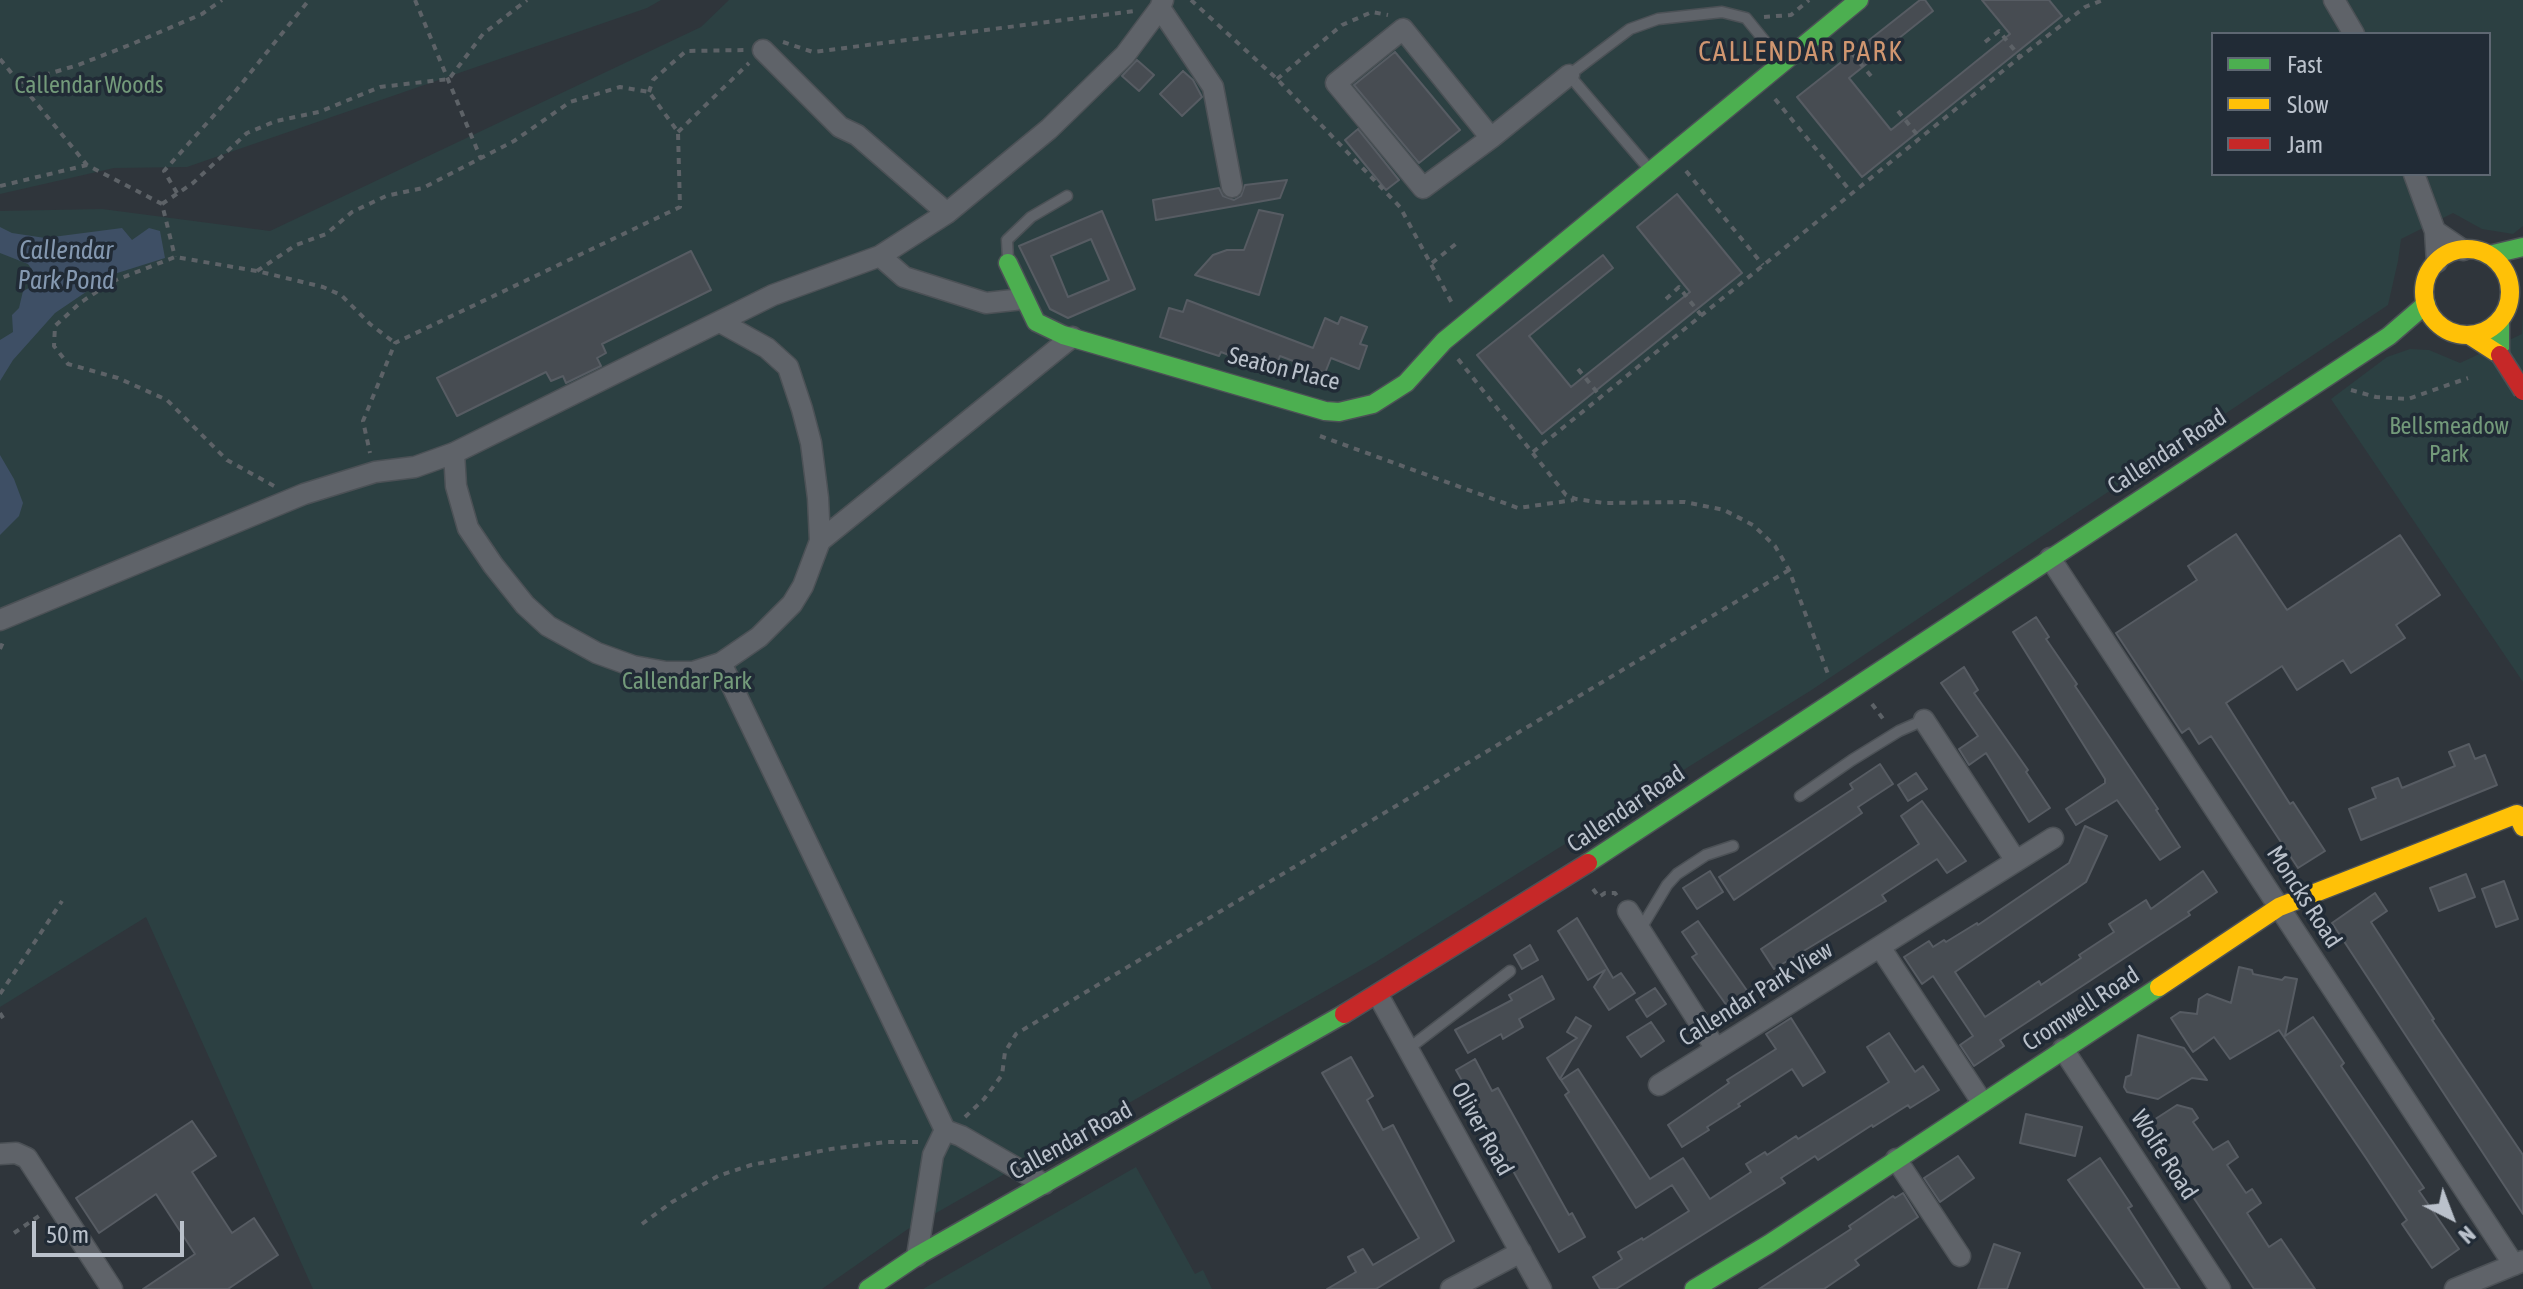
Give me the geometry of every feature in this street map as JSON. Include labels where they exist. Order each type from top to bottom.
[{"type":"main road","name":"Seaton Place","points":[[1008,263],[1036,322],[1072,337],[1311,407],[1339,412],[1373,404],[1406,383],[1444,341],[1859,0]]},
{"type":"main road","points":[[2489,255],[2523,247]]},
{"type":"main road","points":[[2510,297],[2506,273],[2489,255],[2477,250],[2449,254],[2437,262],[2426,282],[2426,304],[2439,324],[2448,330],[2469,335],[2500,355],[2523,391]]},
{"type":"main road","points":[[2500,355],[2500,320],[2523,273]]},
{"type":"main road","name":"Callendar Road","points":[[868,1289],[917,1256],[1378,995],[1579,869],[2389,336],[2426,304]]},
{"type":"main road","points":[[2469,335],[2481,333],[2500,320]]},
{"type":"main road","name":"Callendar Road","points":[[2389,336],[2439,324]]},
{"type":"main road","name":"Cromwell Road","points":[[1694,1289],[1769,1244],[2279,907],[2520,821]]},
{"type":"street","points":[[2334,0],[2353,32]]},
{"type":"street","points":[[0,620],[304,494],[375,472],[415,467],[454,453],[773,295],[880,256],[947,213],[1049,129],[1125,55],[1162,4],[1213,87],[1232,187]]},
{"type":"street","points":[[1491,138],[1403,29],[1336,83],[1423,188],[1491,138],[1569,75]]},
{"type":"street","points":[[763,50],[840,127],[857,135],[947,213]]},
{"type":"street","points":[[2415,176],[2435,231],[2437,262]]},
{"type":"street","points":[[2435,231],[2463,250]]},
{"type":"street","points":[[880,256],[904,277],[986,303],[1023,299]]},
{"type":"street","points":[[454,453],[456,486],[468,528],[517,595],[548,626],[597,653],[633,666],[693,672],[721,663],[759,637],[792,604],[803,586],[820,541],[811,443],[788,367],[767,348],[720,322]]},
{"type":"street","points":[[820,541],[1072,337]]},
{"type":"street","name":"Moncks Road","points":[[2050,558],[2279,907],[2519,1263]]},
{"type":"street","points":[[721,663],[948,1130],[1044,1184]]},
{"type":"street","points":[[1924,720],[2016,861]]},
{"type":"street","name":"Callendar Park View","points":[[1659,1085],[2053,838]]},
{"type":"street","points":[[1628,911],[1716,1049]]},
{"type":"street","points":[[1880,947],[1982,1102]]},
{"type":"street","name":"Oliver Road","points":[[1378,995],[1541,1289]]},
{"type":"street","name":"Wolfe Road","points":[[2063,1049],[2220,1289]]},
{"type":"street","points":[[917,1256],[933,1155],[948,1130]]},
{"type":"street","points":[[0,1154],[16,1153],[27,1158],[112,1289]]},
{"type":"street","points":[[1896,1159],[1960,1256]]},
{"type":"street","points":[[1451,1289],[1521,1252]]},
{"type":"street","points":[[2455,1289],[2519,1263]]},
{"type":"lane","points":[[1652,172],[1569,75],[1630,29],[1658,19],[1722,12],[1746,18],[1782,63]]},
{"type":"lane","points":[[1008,263],[1007,240],[1031,217],[1067,196]]},
{"type":"lane","points":[[1800,796],[1899,731],[1924,720]]},
{"type":"lane","points":[[1640,930],[1677,874],[1706,855],[1733,846]]},
{"type":"lane","points":[[1408,1049],[1510,971]]},
{"type":"path","points":[[21,82],[132,44],[202,14],[222,0]]},
{"type":"path","points":[[178,193],[164,171],[234,93],[309,0]]},
{"type":"path","points":[[415,0],[481,159]]},
{"type":"path","points":[[162,204],[193,183],[247,133],[276,121],[319,112],[380,87],[449,79],[483,34],[527,0]]},
{"type":"path","points":[[1191,0],[1277,79],[1400,207],[1463,326]]},
{"type":"path","points":[[1746,18],[1791,15],[1809,0]]},
{"type":"path","points":[[2082,0],[2085,7]]},
{"type":"path","points":[[1533,452],[2020,57],[2085,7],[2103,0]]},
{"type":"path","points":[[649,92],[653,80],[686,51],[763,50],[784,42],[813,52],[1162,4]]},
{"type":"path","points":[[1277,79],[1342,25],[1372,12],[1386,13],[1403,29]]},
{"type":"path","points":[[1828,25],[1871,76]]},
{"type":"path","points":[[1985,42],[1999,31],[2020,57]]},
{"type":"path","points":[[678,132],[763,50]]},
{"type":"path","points":[[0,59],[87,165],[162,204],[175,257]]},
{"type":"path","points":[[1761,81],[1852,193]]},
{"type":"path","points":[[257,271],[296,245],[326,234],[352,212],[386,196],[423,188],[481,159],[514,141],[570,102],[620,87],[649,92],[678,132],[680,207],[395,343],[363,421],[375,472]]},
{"type":"path","points":[[1898,111],[1920,138]]},
{"type":"path","points":[[1672,155],[1763,265]]},
{"type":"path","points":[[0,186],[87,165]]},
{"type":"path","points":[[1432,263],[1457,243]]},
{"type":"path","points":[[304,494],[274,486],[227,460],[167,400],[118,378],[68,364],[54,346],[55,326],[80,303],[111,282],[175,257],[257,271],[323,287],[341,295],[370,324],[395,343]]},
{"type":"path","points":[[1666,299],[1679,287],[1701,315]]},
{"type":"path","points":[[1444,341],[1566,495],[1604,503],[1685,502],[1724,510],[1753,525],[1775,546],[1789,570],[1833,683]]},
{"type":"path","points":[[1578,369],[1601,397]]},
{"type":"path","points":[[2329,375],[2355,392],[2408,399],[2468,378]]},
{"type":"path","points":[[642,1224],[672,1202],[718,1176],[751,1165],[948,1130],[984,1099],[1002,1075],[1005,1052],[1016,1034],[1789,570]]},
{"type":"path","points":[[1870,701],[1884,720],[1890,721]]},
{"type":"path","points":[[1579,869],[1599,897],[1605,893],[1615,893],[1628,911]]},
{"type":"path","points":[[0,994],[62,901]]},
{"type":"path","points":[[0,1013],[6,1023]]},
{"type":"path","points":[[14,1233],[57,1204]]},
{"type":"green space","name":"Callendar Woods","points":[[0,0],[661,0],[647,8],[187,167],[114,168],[0,194]]},
{"type":"green space","name":"Callendar Park","points":[[729,0],[2523,0],[2523,226],[2513,234],[2482,229],[2453,213],[2401,239],[2388,305],[1810,691],[1376,962],[908,1229],[822,1289],[313,1289],[146,917],[0,1007],[0,211],[102,209],[270,231],[701,27]]},
{"type":"green space","name":"Bellsmeadow Park","points":[[2523,311],[2523,682],[2331,399],[2387,357],[2410,349],[2429,350],[2460,363],[2522,334]]},
{"type":"green space","points":[[1136,1167],[1195,1274],[1203,1270],[1212,1289],[923,1289]]},
{"type":"water","name":"Callendar Park Pond","points":[[0,227],[12,233],[45,238],[122,228],[132,240],[149,228],[160,231],[165,258],[111,275],[55,313],[13,360],[0,381],[0,340],[13,332],[12,315],[19,308],[23,291],[33,286],[36,275],[28,264],[0,253]]},
{"type":"water","points":[[0,455],[23,503],[19,516],[0,535]]},
{"type":"building","points":[[1920,0],[1925,0],[1933,11],[1849,78],[1891,130],[2010,34],[1982,0],[2049,0],[2062,16],[1862,177],[1797,97]]},
{"type":"building","points":[[1395,52],[1460,130],[1419,163],[1354,85]]},
{"type":"building","points":[[1137,60],[1154,75],[1139,91],[1122,76]]},
{"type":"building","points":[[1183,71],[1193,80],[1202,97],[1182,116],[1160,94]]},
{"type":"building","points":[[1358,129],[1399,180],[1386,190],[1345,140]]},
{"type":"building","points":[[1287,180],[1280,198],[1156,220],[1153,200],[1219,188],[1223,196],[1234,200],[1241,196],[1245,185]]},
{"type":"building","points":[[1677,194],[1742,273],[1542,434],[1477,355],[1603,255],[1613,268],[1529,336],[1571,387],[1690,292],[1637,227]]},
{"type":"building","points":[[1259,210],[1283,215],[1259,295],[1195,275],[1213,255],[1227,250],[1244,250]]},
{"type":"building","points":[[1102,211],[1135,289],[1068,318],[1050,309],[1019,246]],"holes":[[[1091,239],[1109,280],[1068,297],[1051,256]]]},
{"type":"building","points":[[691,251],[711,290],[602,344],[606,353],[597,358],[601,366],[566,383],[563,376],[551,381],[546,372],[457,416],[437,378]]},
{"type":"building","points":[[1187,300],[1313,348],[1325,318],[1338,324],[1341,317],[1367,327],[1360,344],[1367,346],[1359,369],[1331,358],[1325,373],[1280,356],[1274,372],[1221,352],[1219,356],[1160,337],[1169,308],[1183,312]]},
{"type":"building","points":[[2236,534],[2287,610],[2400,535],[2440,595],[2396,625],[2405,638],[2351,673],[2343,660],[2297,690],[2282,666],[2226,703],[2290,804],[2293,802],[2325,851],[2298,868],[2211,736],[2199,744],[2189,728],[2182,733],[2116,633],[2197,580],[2188,566]]},
{"type":"building","points":[[2036,617],[2049,637],[2046,639],[2077,684],[2075,686],[2180,847],[2160,860],[2117,800],[2076,825],[2066,809],[2105,783],[2105,779],[2013,632]]},
{"type":"building","points":[[1964,667],[1978,690],[1974,693],[2028,770],[2026,772],[2050,808],[2029,822],[1986,753],[1969,765],[1959,749],[1978,736],[1941,683]]},
{"type":"building","points":[[2469,744],[2475,759],[2485,755],[2497,785],[2361,840],[2349,809],[2376,798],[2372,788],[2398,778],[2402,788],[2455,766],[2449,752]]},
{"type":"building","points":[[1880,764],[1893,784],[1858,807],[1862,813],[1734,900],[1719,877],[1853,789],[1850,784]]},
{"type":"building","points":[[1916,773],[1927,789],[1908,801],[1898,785]]},
{"type":"building","points":[[1922,801],[1966,861],[1947,873],[1937,859],[1882,895],[1886,901],[1774,969],[1761,949],[1919,844],[1901,816]]},
{"type":"building","points":[[2085,826],[2107,836],[2086,882],[1955,972],[1985,1017],[2081,958],[2079,955],[2114,932],[2109,924],[2146,900],[2151,909],[2203,871],[2217,892],[2188,912],[2190,915],[2000,1040],[2004,1046],[1974,1066],[1960,1045],[1973,1036],[1933,976],[1922,984],[1904,957],[1929,941],[1933,947],[1978,925],[2069,863]]},
{"type":"building","points":[[1710,871],[1723,892],[1697,909],[1683,888]]},
{"type":"building","points":[[2466,874],[2475,897],[2439,911],[2430,888]]},
{"type":"building","points":[[2504,881],[2518,919],[2496,927],[2482,889]]},
{"type":"building","points":[[2375,893],[2387,911],[2371,922],[2432,1020],[2523,1155],[2523,1214],[2332,923]]},
{"type":"building","points":[[1577,918],[1613,978],[1621,973],[1635,993],[1609,1010],[1594,987],[1605,970],[1588,980],[1558,931]]},
{"type":"building","points":[[1698,921],[1748,992],[1727,1006],[1692,957],[1697,954],[1682,932]]},
{"type":"building","points":[[1530,945],[1538,960],[1522,969],[1514,955]]},
{"type":"building","points":[[2239,967],[2252,970],[2253,974],[2282,980],[2285,977],[2297,979],[2285,1036],[2313,1017],[2344,1063],[2341,1066],[2424,1188],[2419,1191],[2459,1249],[2432,1268],[2402,1224],[2407,1220],[2279,1030],[2230,1059],[2214,1037],[2193,1052],[2171,1018],[2180,1012],[2197,1014],[2199,999],[2207,994],[2231,1003]]},
{"type":"building","points":[[1542,976],[1554,999],[1519,1019],[1523,1027],[1503,1039],[1501,1034],[1468,1053],[1455,1030],[1512,1000],[1509,995]]},
{"type":"building","points":[[1655,988],[1666,1004],[1647,1017],[1636,1000]]},
{"type":"building","points":[[1576,1017],[1591,1026],[1560,1079],[1547,1058],[1577,1038],[1567,1032]]},
{"type":"building","points":[[1791,1018],[1825,1072],[1803,1086],[1792,1069],[1738,1104],[1740,1106],[1707,1127],[1709,1130],[1682,1147],[1668,1125],[1729,1083],[1727,1080],[1776,1049],[1766,1034]]},
{"type":"building","points":[[1651,1022],[1664,1041],[1641,1057],[1627,1037]]},
{"type":"building","points":[[1889,1033],[1915,1072],[1923,1066],[1939,1090],[1910,1108],[1908,1105],[1872,1125],[1818,1160],[1815,1156],[1781,1178],[1785,1183],[1616,1289],[1600,1289],[1593,1277],[1622,1259],[1618,1252],[1689,1211],[1672,1185],[1636,1208],[1565,1095],[1569,1092],[1561,1080],[1578,1069],[1650,1179],[1683,1158],[1710,1199],[1751,1172],[1746,1164],[1765,1152],[1767,1155],[1796,1136],[1798,1139],[1889,1082],[1867,1047]]},
{"type":"building","points":[[2138,1035],[2184,1048],[2207,1080],[2192,1078],[2158,1099],[2127,1092],[2124,1087],[2126,1077],[2131,1075]]},
{"type":"building","points":[[1351,1057],[1373,1096],[1367,1100],[1383,1130],[1393,1125],[1454,1241],[1376,1289],[1327,1289],[1356,1272],[1348,1257],[1363,1249],[1373,1265],[1419,1238],[1322,1073]]},
{"type":"building","points":[[1475,1059],[1492,1091],[1498,1088],[1569,1215],[1572,1213],[1585,1237],[1559,1252],[1456,1070]]},
{"type":"building","points":[[2177,1105],[2192,1109],[2198,1118],[2193,1122],[2213,1150],[2228,1141],[2238,1157],[2227,1165],[2246,1193],[2252,1189],[2261,1203],[2247,1213],[2269,1247],[2281,1239],[2315,1289],[2254,1289],[2176,1171],[2174,1160],[2158,1136],[2146,1125]]},
{"type":"building","points":[[2026,1114],[2082,1127],[2075,1156],[2020,1143]]},
{"type":"building","points":[[192,1121],[216,1156],[192,1172],[232,1233],[254,1218],[278,1255],[228,1289],[143,1289],[195,1254],[156,1194],[99,1233],[76,1198]]},
{"type":"building","points":[[1958,1156],[1974,1178],[1940,1202],[1924,1178]]},
{"type":"building","points":[[2100,1158],[2180,1289],[2145,1289],[2068,1180]]},
{"type":"building","points":[[1903,1193],[1918,1217],[1855,1260],[1859,1265],[1824,1289],[1759,1289],[1851,1229],[1849,1226],[1893,1196],[1895,1198]]},
{"type":"building","points":[[1994,1244],[2020,1253],[2007,1289],[1978,1289]]},
{"type":"traffic: fast","points":[[1008,263],[1036,322],[1063,335],[1325,411],[1339,412],[1373,404],[1406,383],[1444,341],[1859,0]]},
{"type":"traffic: fast","points":[[2489,255],[2523,247]]},
{"type":"traffic: fast","points":[[1588,863],[2389,336],[2426,304]]},
{"type":"traffic: fast","points":[[2500,320],[2500,355]]},
{"type":"traffic: fast","points":[[1694,1289],[1769,1244],[2159,987]]},
{"type":"traffic: fast","points":[[868,1289],[917,1256],[1344,1014]]},
{"type":"traffic: slow","points":[[2467,249],[2483,253],[2497,262],[2506,276],[2510,292],[2506,308],[2497,322],[2483,331],[2467,335],[2451,331],[2437,322],[2428,308],[2424,292],[2428,276],[2437,262],[2451,253],[2467,249]]},
{"type":"traffic: slow","points":[[2469,335],[2500,355]]},
{"type":"traffic: slow","points":[[2159,987],[2279,907],[2517,814],[2523,827]]},
{"type":"traffic: jam","points":[[2500,355],[2523,391]]},
{"type":"traffic: jam","points":[[1344,1014],[1588,863]]},
{"type":"district","name":"CALLENDAR PARK","points":[[1801,52]]}]
